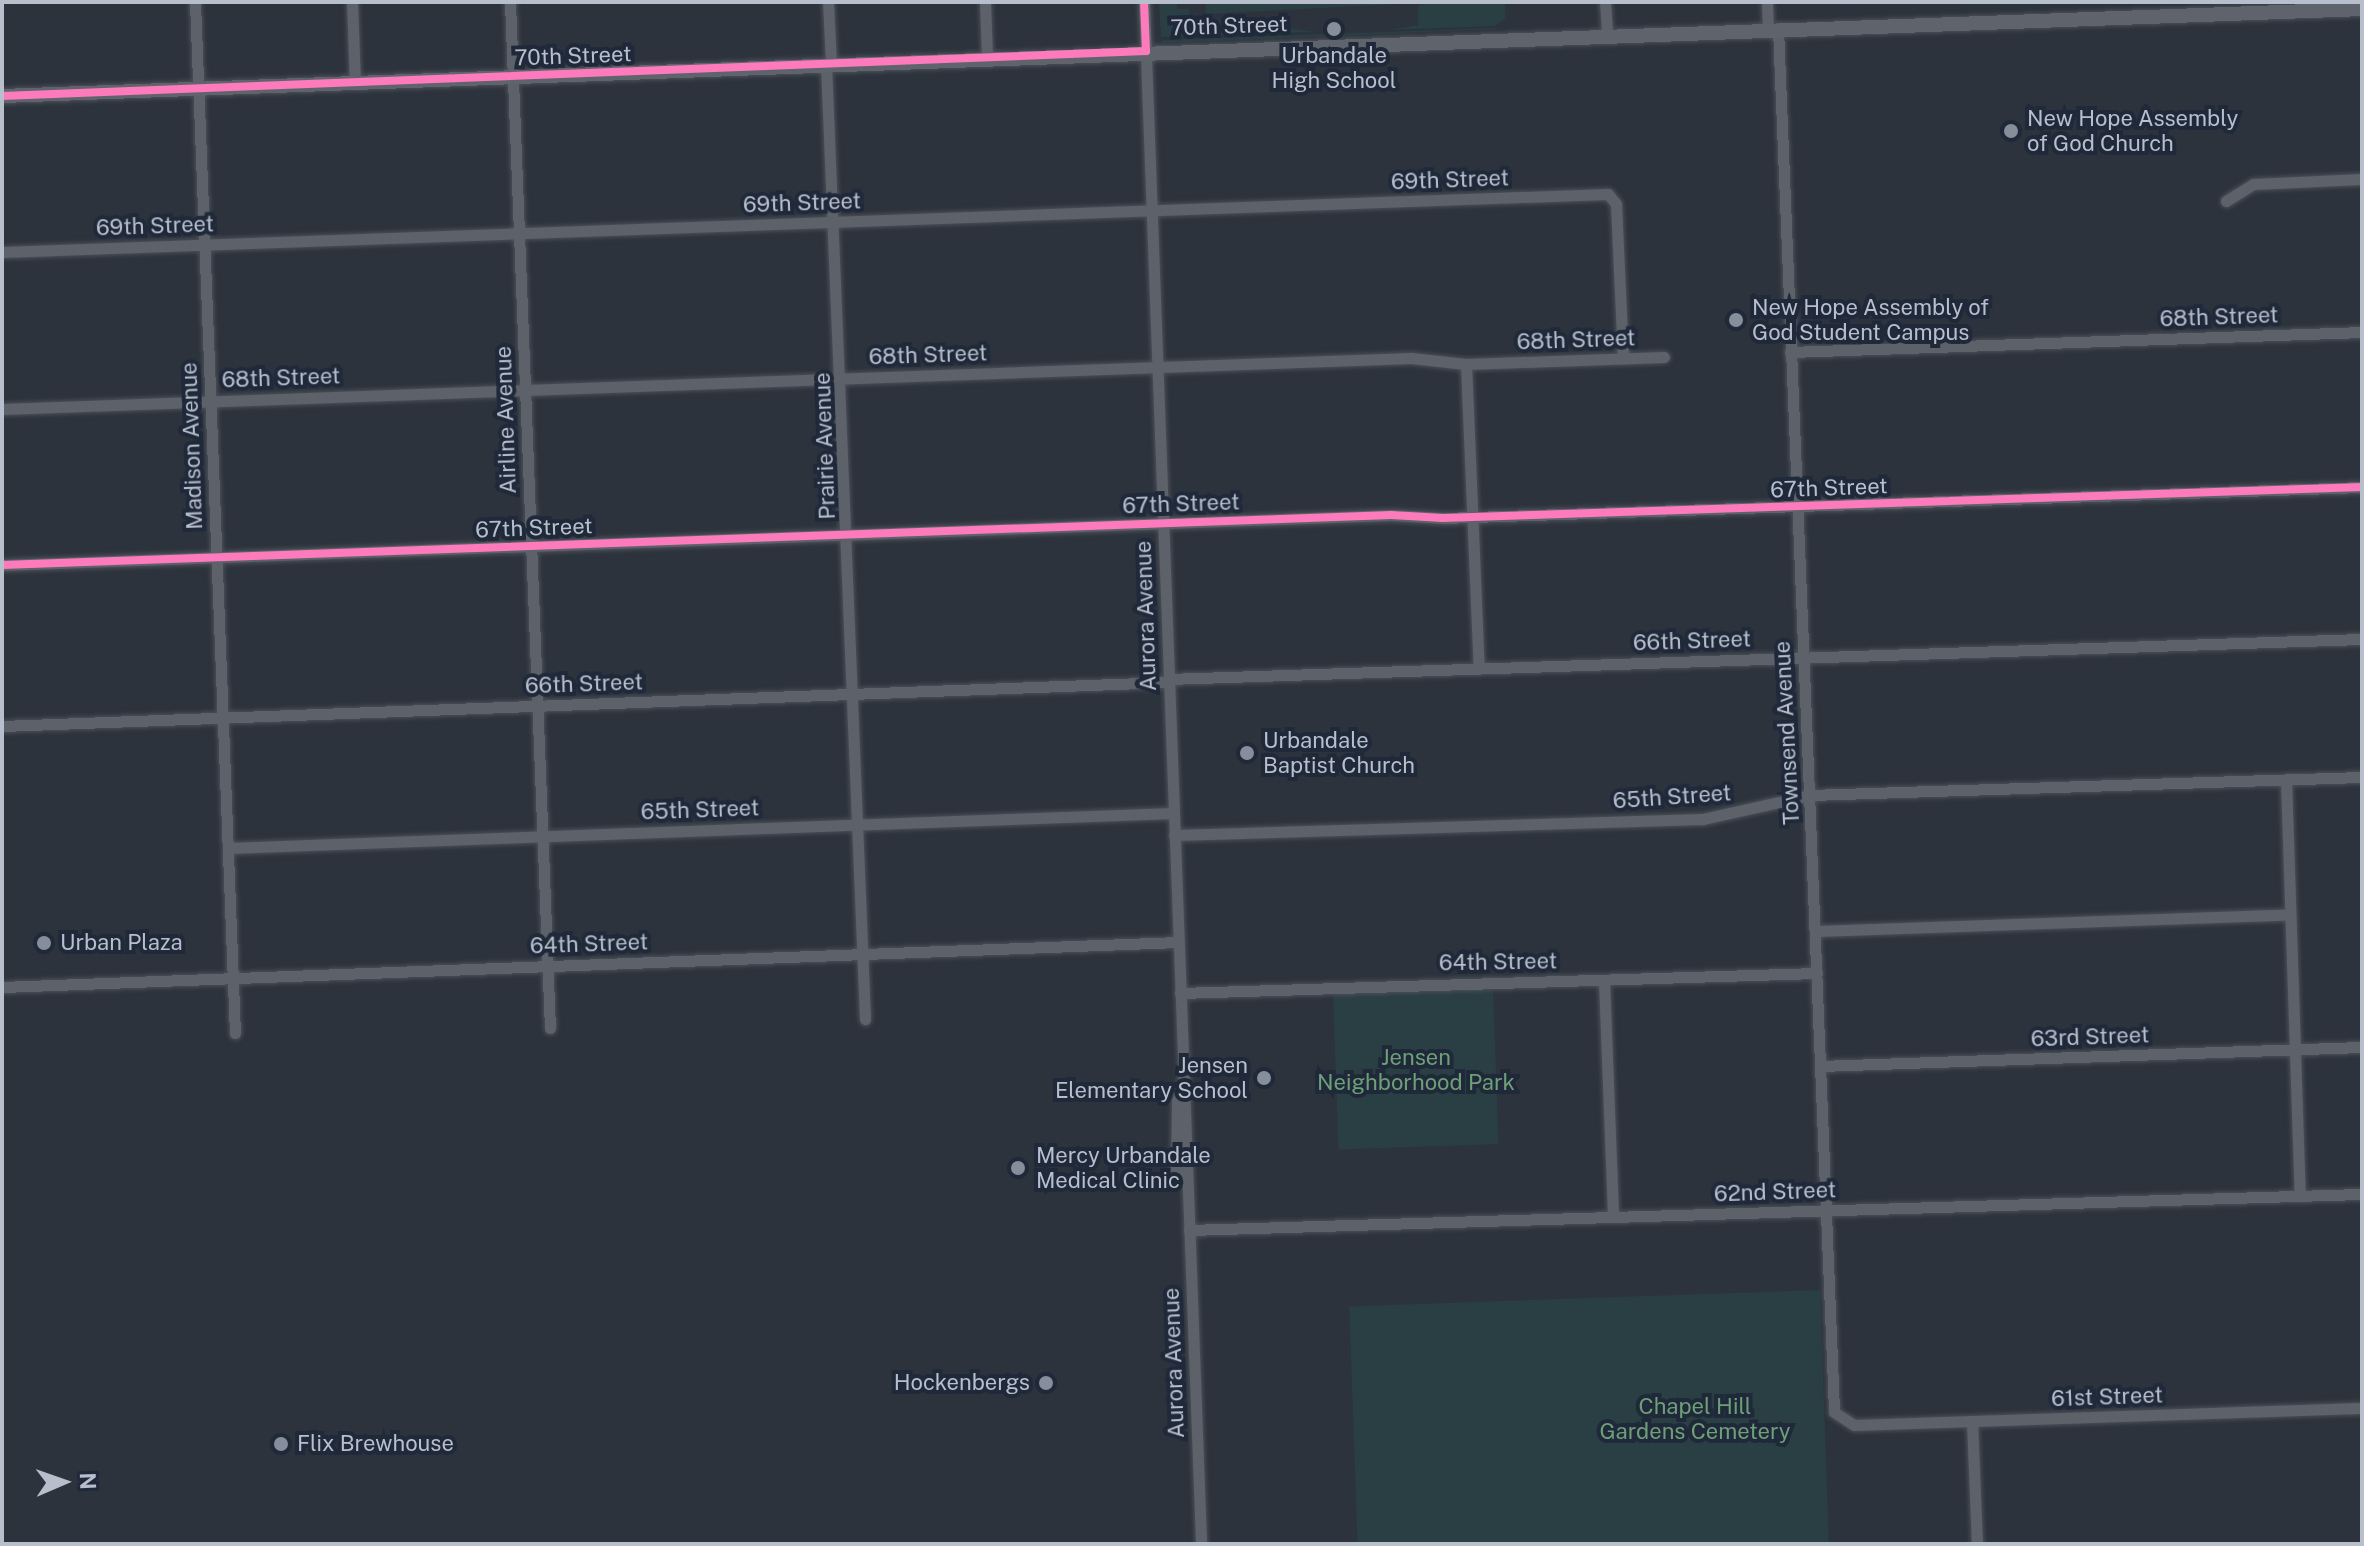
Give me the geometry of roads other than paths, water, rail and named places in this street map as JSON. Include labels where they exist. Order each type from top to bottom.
[{"type":"main road","name":"70th Street","points":[[2,96],[1607,34],[2362,9]]},
{"type":"street","name":"Madison Avenue","points":[[195,2],[235,1033]]},
{"type":"street","points":[[352,2],[355,82]]},
{"type":"street","name":"Airline Avenue","points":[[510,2],[550,1028]]},
{"type":"street","name":"Prairie Avenue","points":[[828,2],[833,222],[865,1019]]},
{"type":"street","points":[[985,2],[987,57]]},
{"type":"street","name":"Aurora Avenue","points":[[1144,2],[1183,1084],[1177,1101],[1176,1172],[1186,1181],[1201,1544]]},
{"type":"street","points":[[1605,2],[1607,34]]},
{"type":"street","name":"Townsend Avenue","points":[[1767,2],[1773,28],[1790,352],[1832,1404],[1839,1419],[1854,1425]]},
{"type":"street","points":[[2226,201],[2253,184],[2362,179]]},
{"type":"street","name":"69th Street","points":[[2,252],[1604,195],[1616,204],[1623,358]]},
{"type":"street","name":"68th Street","points":[[1790,352],[2362,332]]},
{"type":"street","name":"68th Street","points":[[2,409],[1411,358],[1466,364],[1664,357]]},
{"type":"street","points":[[1466,364],[1479,668]]},
{"type":"street","name":"67th Street","points":[[2,565],[1162,523],[1473,517],[2362,487]]},
{"type":"street","name":"66th Street","points":[[2,726],[1479,668],[2362,639]]},
{"type":"street","name":"65th Street","points":[[1174,835],[1703,819],[1810,795],[2362,777]]},
{"type":"street","points":[[2286,780],[2300,1196]]},
{"type":"street","name":"65th Street","points":[[228,848],[1173,813]]},
{"type":"street","points":[[1815,931],[2290,914]]},
{"type":"street","name":"64th Street","points":[[2,987],[1178,942]]},
{"type":"street","name":"64th Street","points":[[1180,993],[1817,973]]},
{"type":"street","points":[[1604,980],[1613,1217]]},
{"type":"street","name":"63rd Street","points":[[1820,1066],[2362,1047]]},
{"type":"street","name":"62nd Street","points":[[1189,1230],[2362,1194]]},
{"type":"street","name":"61st Street","points":[[1854,1425],[2362,1408]]},
{"type":"street","points":[[1972,1421],[1977,1544]]},
{"type":"place","name":"Urbandale High School","points":[[1334,29]]},
{"type":"place","name":"New Hope Assembly of God Church","points":[[2011,131]]},
{"type":"place","name":"New Hope Assembly of God Student Campus","points":[[1736,320]]},
{"type":"place","name":"Urbandale Baptist Church","points":[[1247,753]]},
{"type":"place","name":"Urban Plaza","points":[[44,943]]},
{"type":"place","name":"Jensen Elementary School","points":[[1264,1078]]},
{"type":"place","name":"Mercy Urbandale Medical Clinic","points":[[1018,1168]]},
{"type":"place","name":"Hockenbergs","points":[[1046,1383]]},
{"type":"place","name":"Flix Brewhouse","points":[[281,1444]]},
{"type":"park label","name":"Jensen Neighborhood Park","points":[[1416,1070]]},
{"type":"park label","name":"Chapel Hill Gardens Cemetery","points":[[1695,1418]]}]
